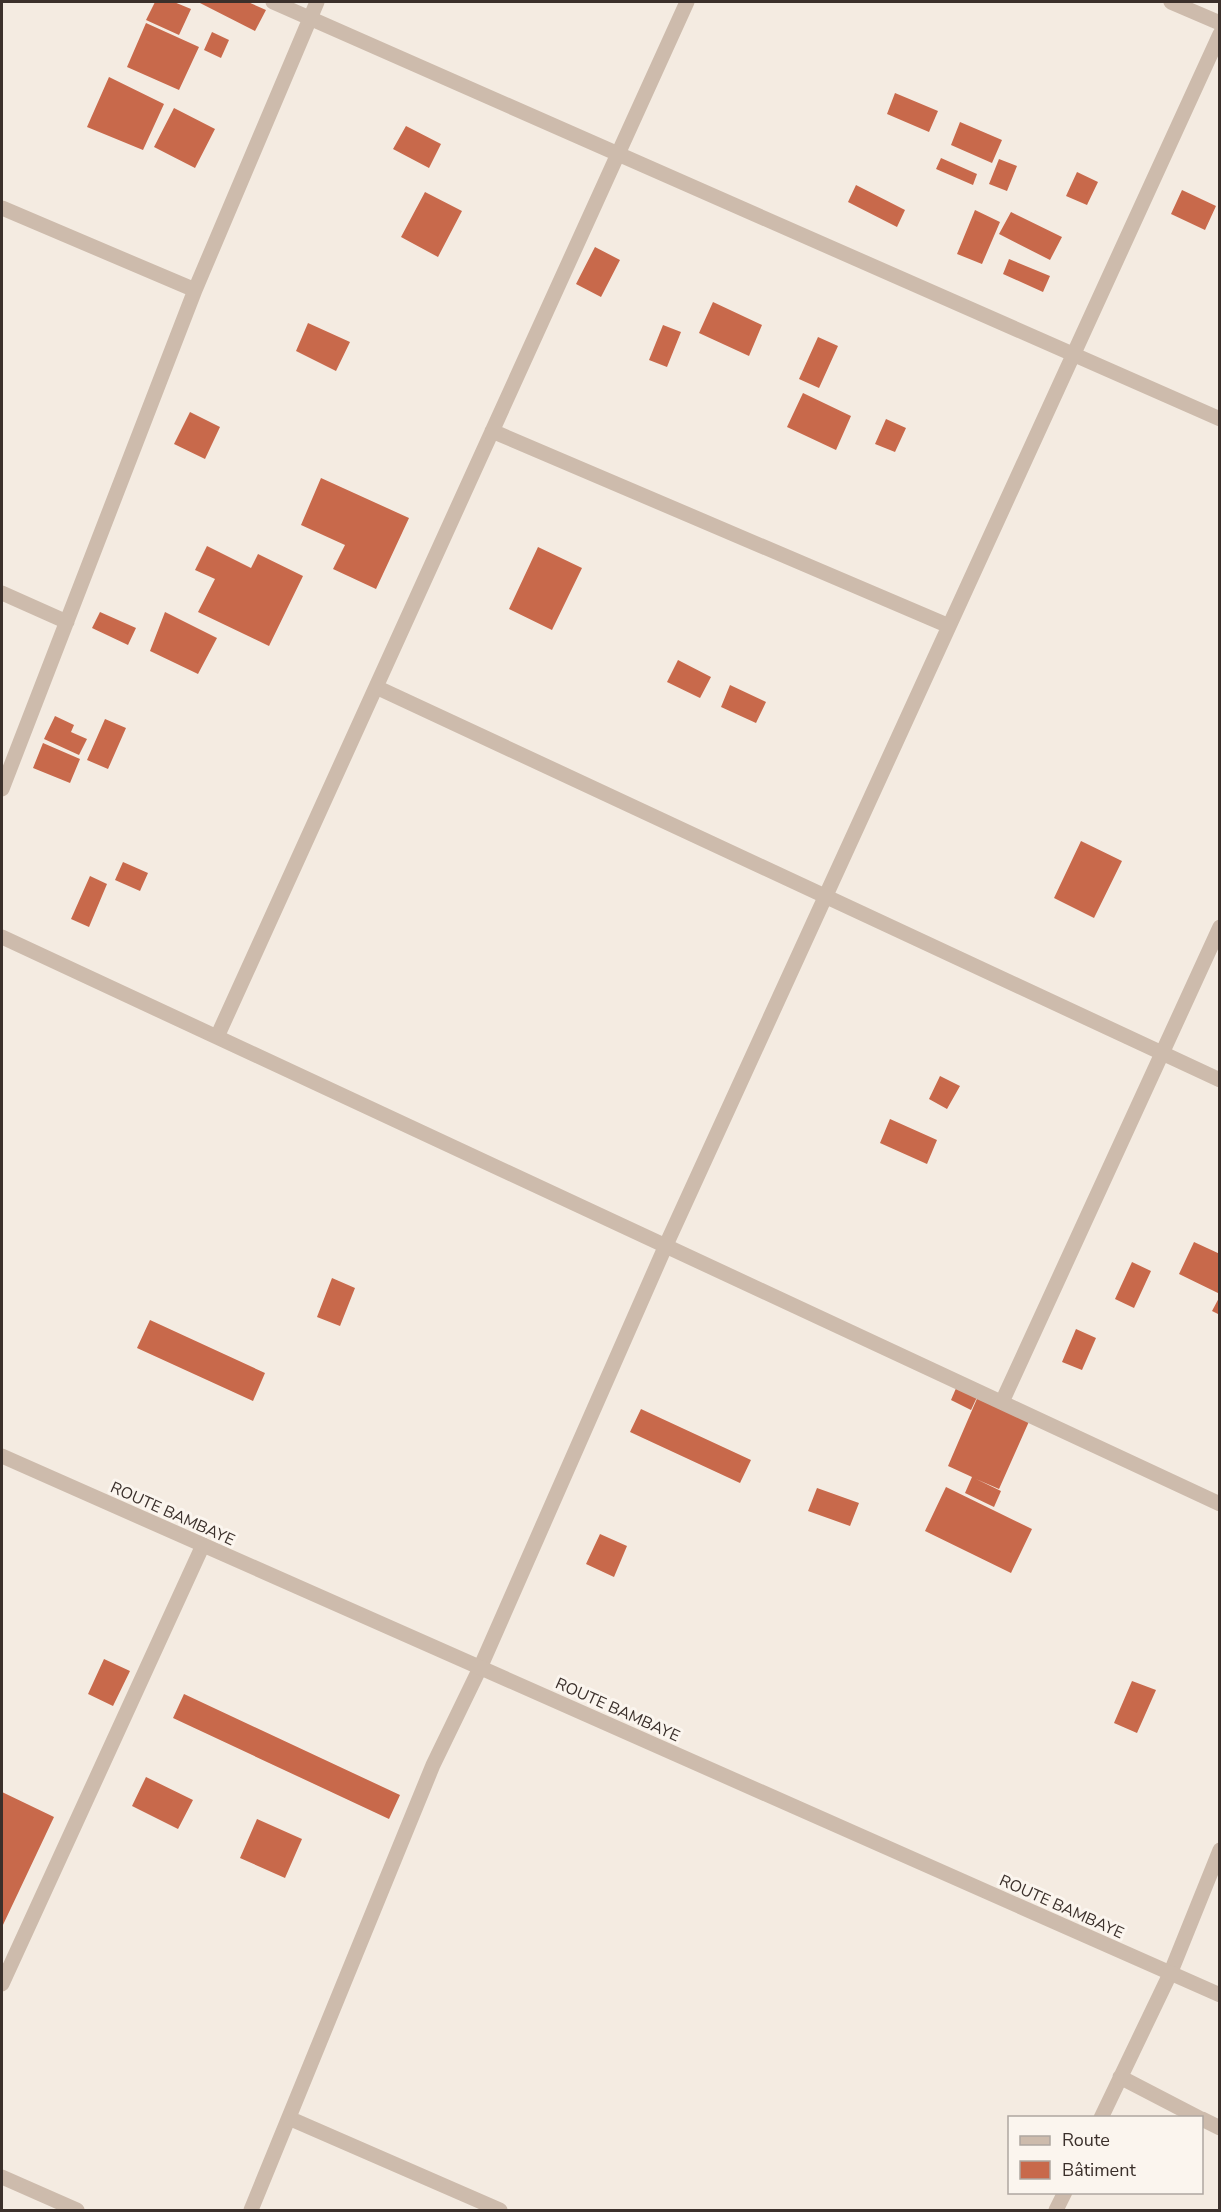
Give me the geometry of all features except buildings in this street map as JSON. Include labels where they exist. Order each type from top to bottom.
[{"type":"street","points":[[273,2],[1220,419]]},
{"type":"street","points":[[2,789],[195,290],[317,2]]},
{"type":"street","points":[[217,1036],[687,2]]},
{"type":"street","points":[[1171,2],[1220,23]]},
{"type":"street","points":[[251,2211],[434,1765],[480,1668],[666,1245],[1220,34]]},
{"type":"street","points":[[2,208],[195,290]]},
{"type":"street","points":[[492,431],[949,626]]},
{"type":"street","points":[[2,593],[67,622]]},
{"type":"street","points":[[376,687],[1220,1080]]},
{"type":"street","points":[[1002,1402],[1220,927]]},
{"type":"street","points":[[2,937],[1220,1504]]},
{"type":"street","name":"ROUTE BAMBAYE","points":[[2,1456],[1220,1995]]},
{"type":"street","points":[[2,1984],[203,1545]]},
{"type":"street","points":[[1102,2116],[1170,1974],[1220,1850]]},
{"type":"street","points":[[1120,2077],[1196,2116]]},
{"type":"street","points":[[289,2118],[500,2211]]},
{"type":"street","points":[[1203,2120],[1220,2128]]},
{"type":"street","points":[[2,2177],[77,2211]]},
{"type":"street","points":[[1056,2211],[1064,2194]]}]
